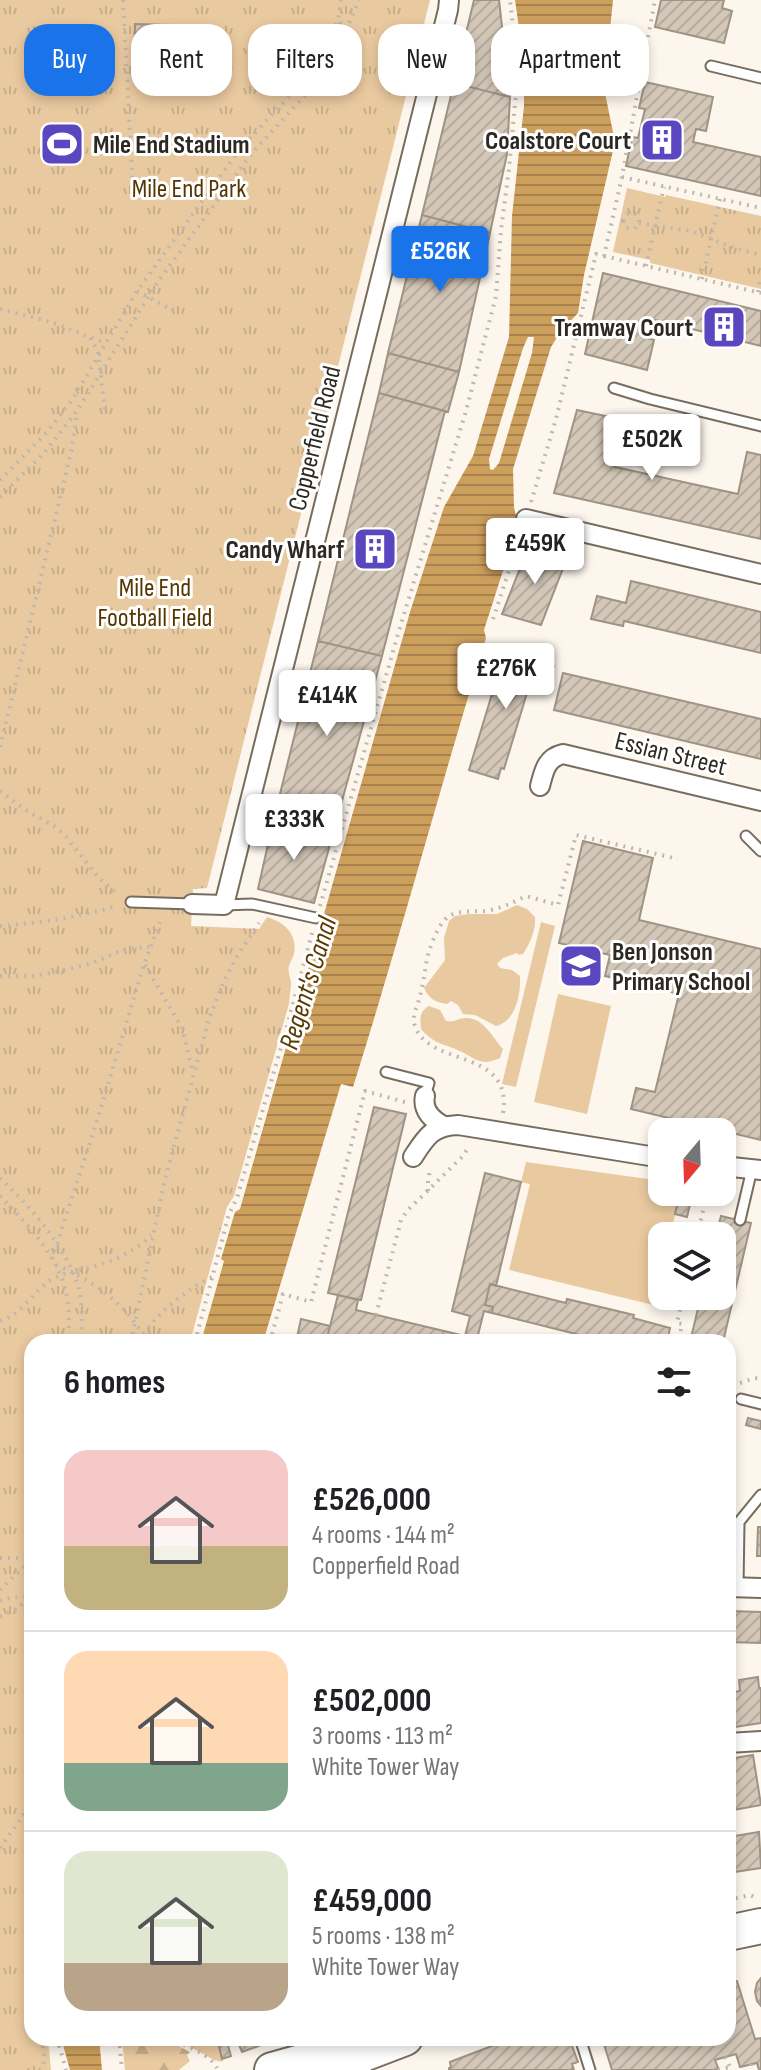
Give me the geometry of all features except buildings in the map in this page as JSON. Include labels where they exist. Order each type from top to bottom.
[{"type":"highway","points":[[736,1931],[761,1926]]},
{"type":"highway","points":[[272,2070],[315,2058],[353,2062],[388,2046]]},
{"type":"street","name":"Copperfield Road","points":[[224,905],[449,0]]},
{"type":"street","points":[[526,519],[761,574]]},
{"type":"street","name":"Essian Street","points":[[540,786],[550,760],[563,754],[761,801]]},
{"type":"street","points":[[192,904],[224,905]]},
{"type":"street","points":[[425,1103],[430,1116],[444,1126]]},
{"type":"street","points":[[413,1157],[436,1129],[458,1125],[648,1156]]},
{"type":"street","points":[[736,1168],[756,1170]]},
{"type":"street","points":[[736,1587],[761,1588]]},
{"type":"street","points":[[736,1743],[761,1741]]},
{"type":"lane","points":[[711,66],[761,78]]},
{"type":"lane","points":[[614,388],[761,426]]},
{"type":"lane","points":[[746,836],[761,851]]},
{"type":"lane","points":[[131,902],[192,904]]},
{"type":"lane","points":[[224,905],[252,904],[316,918]]},
{"type":"lane","points":[[386,1072],[429,1083],[425,1103]]},
{"type":"lane","points":[[740,1220],[756,1170]]},
{"type":"lane","points":[[741,1399],[761,1404]]},
{"type":"lane","points":[[736,1554],[739,1522],[761,1495]]},
{"type":"lane","points":[[582,2046],[590,2070]]},
{"type":"path","points":[[123,0],[133,190]]},
{"type":"path","points":[[340,24],[341,0]]},
{"type":"path","points":[[349,24],[359,0]]},
{"type":"path","points":[[197,1334],[229,1214],[237,1198],[398,634],[466,411],[496,296],[518,71],[510,0]]},
{"type":"path","points":[[604,256],[655,0]]},
{"type":"path","points":[[0,480],[47,432],[72,400],[137,291],[240,149],[313,67],[326,47],[340,11]]},
{"type":"path","points":[[0,496],[44,453],[77,411],[164,273],[252,153],[306,96]]},
{"type":"path","points":[[622,177],[761,208]]},
{"type":"path","points":[[646,266],[664,187]]},
{"type":"path","points":[[702,279],[720,199]]},
{"type":"path","points":[[622,220],[632,213],[637,215],[639,223]]},
{"type":"path","points":[[613,218],[622,220]]},
{"type":"path","points":[[622,220],[629,230],[639,223]]},
{"type":"path","points":[[639,223],[678,227],[761,255]]},
{"type":"path","points":[[493,619],[556,419],[596,254],[759,292],[761,278]]},
{"type":"path","points":[[137,291],[174,311]]},
{"type":"path","points":[[0,309],[26,314],[105,343]]},
{"type":"path","points":[[81,333],[94,343],[99,356],[105,412]]},
{"type":"path","points":[[0,747],[72,448],[77,411]]},
{"type":"path","points":[[0,791],[54,826],[99,878],[131,902]]},
{"type":"path","points":[[504,1111],[503,1091],[492,1074],[430,1043],[415,1027],[413,1019],[420,1000],[426,957],[439,925],[451,915],[506,906],[526,896],[558,905],[576,835],[678,859]]},
{"type":"path","points":[[0,926],[86,915],[131,902]]},
{"type":"path","points":[[54,1262],[144,964],[161,921]]},
{"type":"path","points":[[133,1334],[165,1179],[209,1019],[224,981],[257,926]]},
{"type":"path","points":[[0,976],[34,976],[66,970],[123,950],[150,947]]},
{"type":"path","points":[[144,964],[182,1028],[193,1075]]},
{"type":"path","points":[[272,1334],[283,1294],[311,1302],[365,1091],[425,1103]]},
{"type":"path","points":[[376,1315],[401,1220],[462,1157],[470,1141]]},
{"type":"path","points":[[428,1191],[431,1165]]},
{"type":"path","points":[[0,1178],[31,1209],[72,1272],[80,1296],[81,1334]]},
{"type":"path","points":[[0,1196],[33,1232],[54,1262],[67,1299],[68,1334]]},
{"type":"path","points":[[0,1321],[19,1310],[49,1281],[120,1257],[141,1245],[155,1227]]},
{"type":"path","points":[[54,1262],[104,1292],[136,1322],[143,1334],[175,1300],[214,1276]]},
{"type":"path","points":[[680,1310],[677,1323],[682,1324],[680,1334]]},
{"type":"path","points":[[0,1558],[24,1558]]},
{"type":"path","points":[[0,1590],[24,1566]]},
{"type":"path","points":[[0,1601],[12,1596],[24,1596]]},
{"type":"path","points":[[0,1617],[19,1608],[24,1602]]},
{"type":"path","points":[[0,1848],[24,1814]]},
{"type":"path","points":[[736,1898],[750,1895],[761,1899]]},
{"type":"path","points":[[43,2046],[43,2070]]},
{"type":"path","points":[[59,2046],[66,2070]]},
{"type":"path","points":[[120,2046],[122,2070]]},
{"type":"path","points":[[185,2046],[212,2060],[217,2068]]},
{"type":"path","points":[[718,2070],[730,2068],[725,2057]]},
{"type":"green space","name":"Mile End Park","points":[[0,0],[430,0],[424,24],[378,24],[378,96],[406,96],[207,888],[193,889],[191,926],[259,929],[267,917],[288,930],[295,947],[289,968],[289,1004],[192,1334],[24,1334],[24,2046],[49,2046],[51,2070],[0,2070]]},
{"type":"green space","points":[[627,188],[761,216],[761,289],[613,252]]},
{"type":"green space","points":[[517,905],[527,909],[535,917],[535,922],[523,954],[503,958],[497,964],[520,976],[518,998],[508,1019],[496,1026],[475,1015],[463,1014],[458,1005],[451,1001],[447,1004],[430,997],[424,988],[445,960],[444,938],[449,921],[455,916],[497,914]]},
{"type":"green space","points":[[541,922],[555,926],[516,1087],[502,1084]]},
{"type":"green space","points":[[558,994],[611,1006],[587,1114],[534,1102]]},
{"type":"green space","points":[[429,1006],[440,1010],[446,1021],[466,1018],[483,1024],[503,1049],[500,1058],[480,1061],[431,1038],[421,1029],[420,1018]]},
{"type":"green space","points":[[526,1162],[648,1179],[648,1206],[677,1206],[673,1222],[648,1222],[648,1304],[509,1270],[530,1184],[521,1182]]},
{"type":"green space","points":[[123,2046],[178,2046],[190,2052],[187,2055],[190,2061],[179,2070],[125,2070]]},
{"type":"green space","points":[[189,2046],[219,2046],[223,2062]]},
{"type":"water","points":[[515,0],[613,0],[611,24],[518,24]]},
{"type":"water","name":"Regent's Canal","points":[[524,96],[606,96],[615,142],[578,313],[551,347],[513,469],[514,507],[518,524],[484,630],[486,638],[353,1087],[341,1084],[265,1334],[203,1334],[224,1261],[221,1259],[235,1212],[240,1209],[410,612],[444,507],[473,456],[509,337],[512,216]],"holes":[[[528,337],[534,337],[499,463],[493,470],[490,469],[489,459],[523,348]]]},
{"type":"water","points":[[63,2046],[100,2046],[102,2070],[70,2070]]},
{"type":"place","name":"Coalstore Court","points":[[662,140]]},
{"type":"place","name":"Mile End Stadium","points":[[62,144]]},
{"type":"place","name":"Tramway Court","points":[[724,327]]},
{"type":"place","name":"Candy Wharf","points":[[375,549]]},
{"type":"place","name":"Ben Jonson Primary School","points":[[581,966]]},
{"type":"park label","name":"Mile End Football Field","points":[[155,602]]}]
